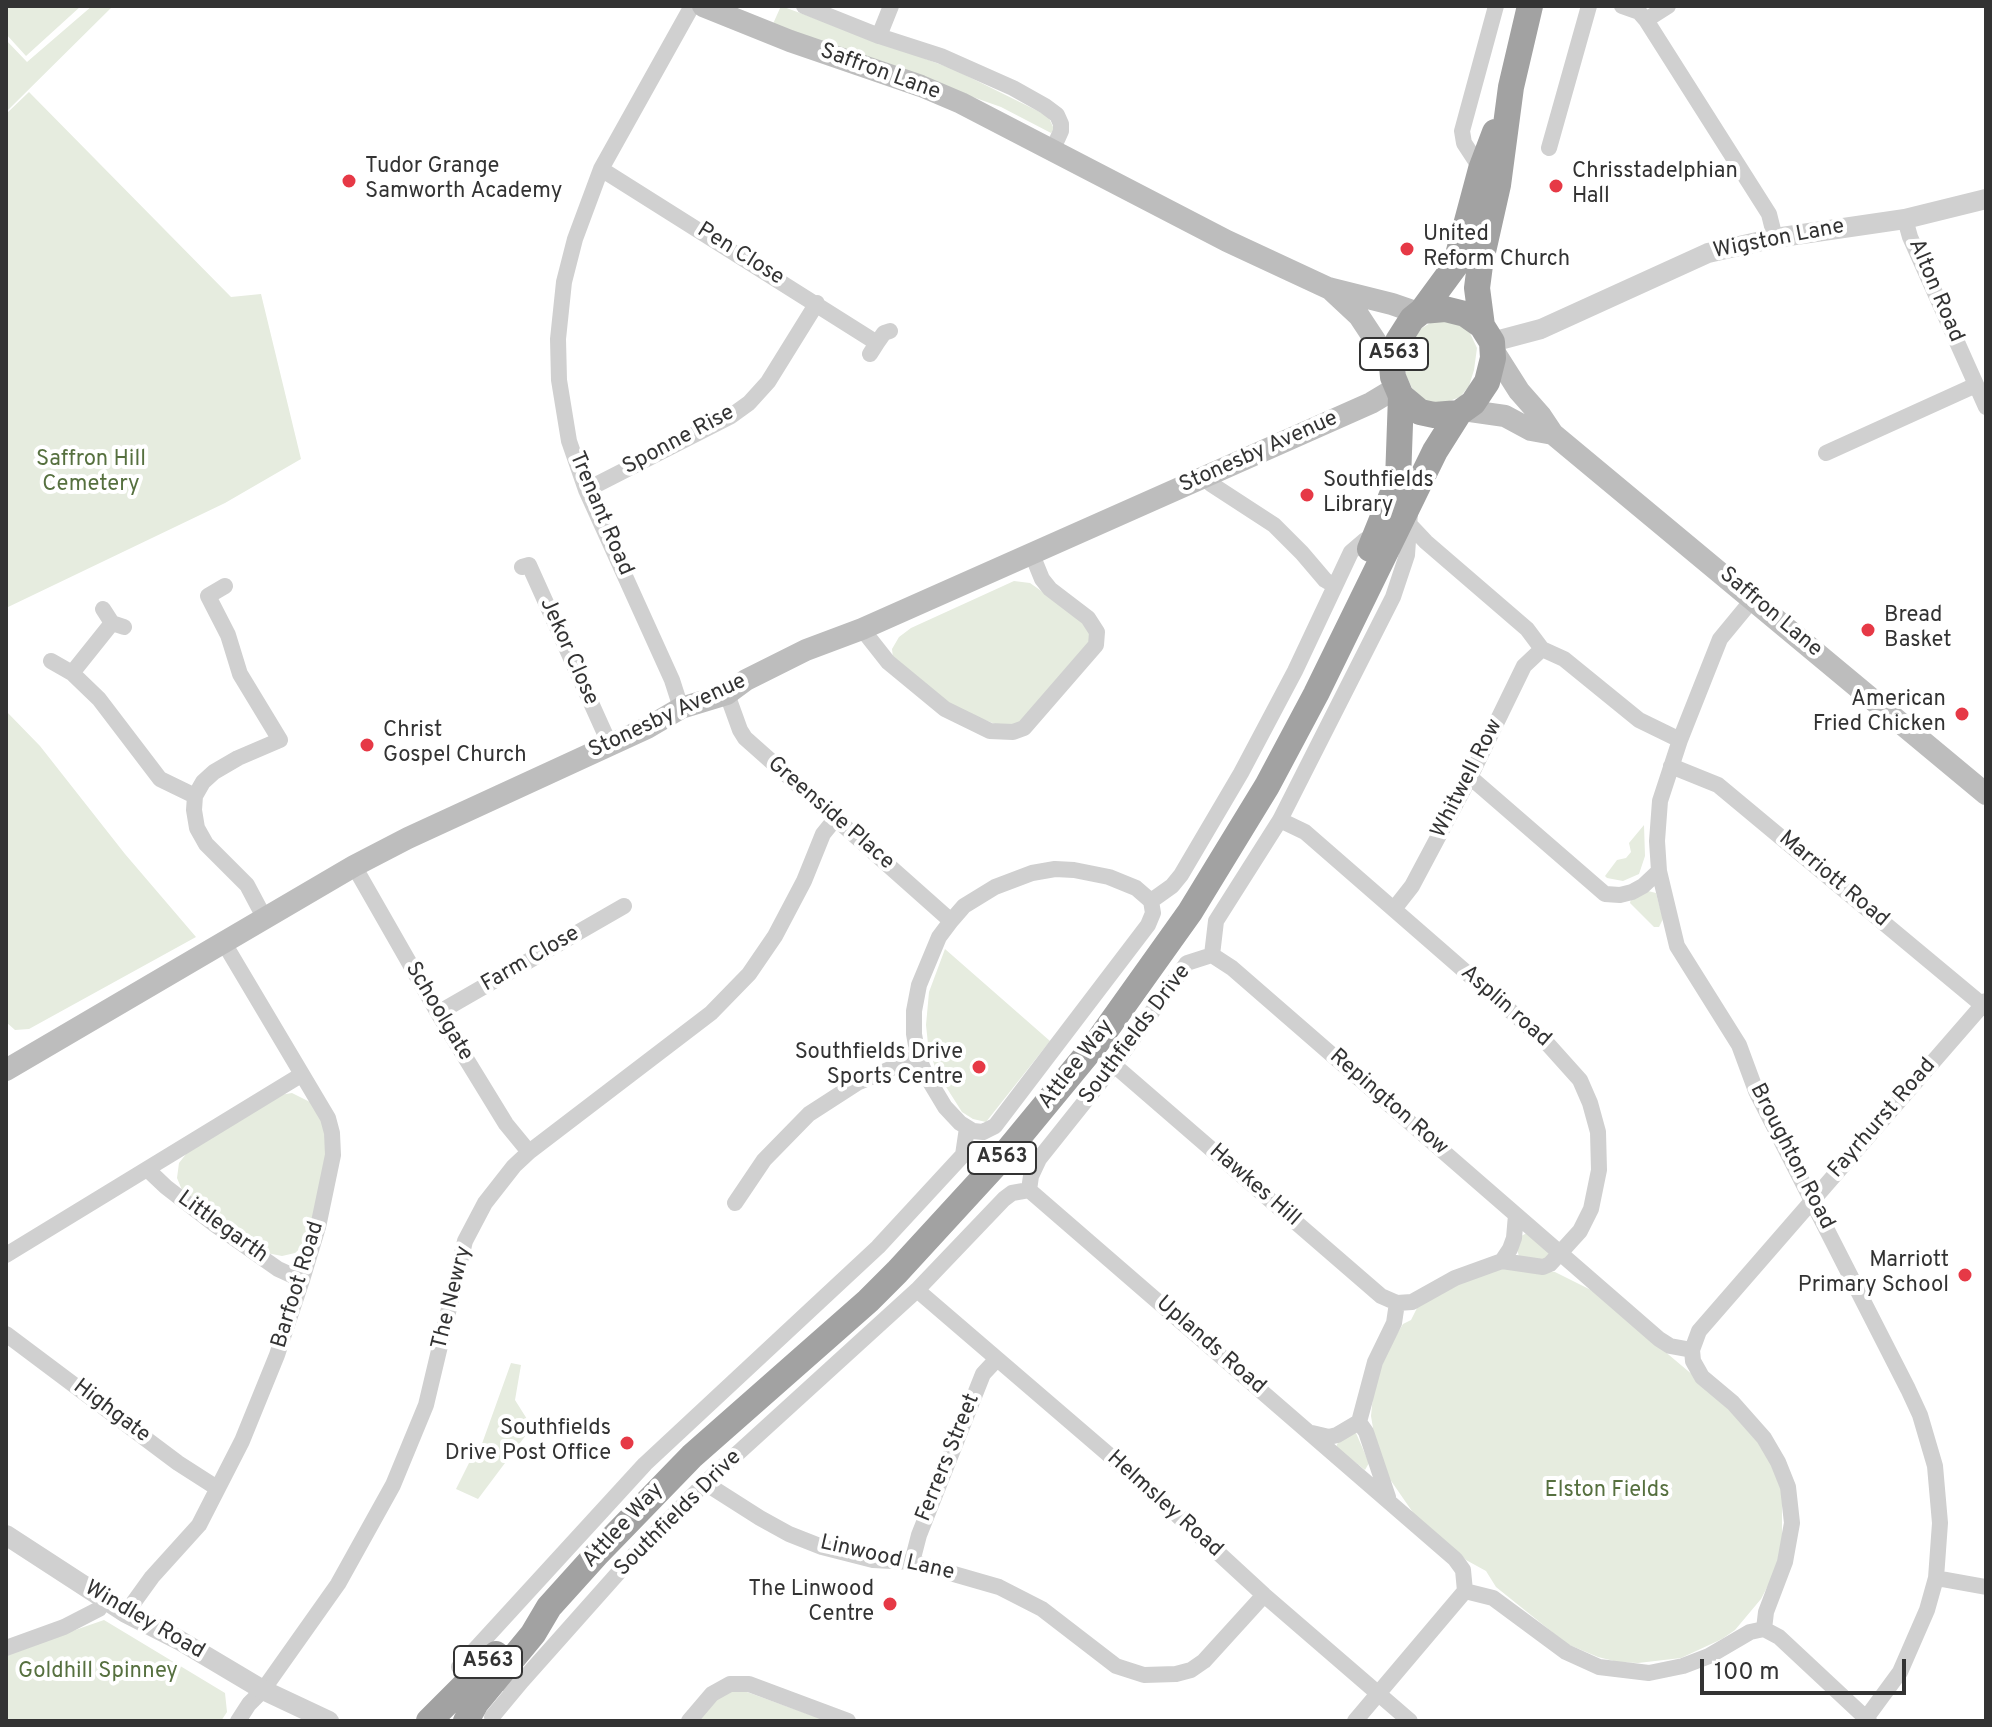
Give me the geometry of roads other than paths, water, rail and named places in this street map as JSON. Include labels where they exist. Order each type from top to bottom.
[{"type":"highway","name":"A563","points":[[1511,87],[1481,169],[1455,266],[1398,341],[1396,383],[1420,412],[1434,415],[1461,412],[1473,403],[1487,382],[1489,339],[1477,288],[1498,185],[1511,87],[1530,6]]},
{"type":"highway","name":"A563","points":[[1420,312],[1457,311],[1474,318],[1489,339]]},
{"type":"highway","name":"Attlee Way","points":[[1348,625],[1373,540],[1398,480],[1396,383]]},
{"type":"highway","name":"Attlee Way","points":[[429,1721],[479,1665],[533,1634],[549,1607],[692,1456],[890,1279],[999,1161],[1098,1041],[1190,912],[1267,786],[1316,694],[1348,625],[1410,514],[1435,451],[1461,412]]},
{"type":"highway","name":"Attlee Way","points":[[466,1721],[476,1703],[479,1665]]},
{"type":"main road","name":"Saffron Lane","points":[[703,6],[961,103],[1227,241],[1328,288],[1420,312]]},
{"type":"main road","name":"Saffron Lane","points":[[1328,288],[1359,316],[1396,383]]},
{"type":"main road","name":"Saffron Lane","points":[[1489,339],[1519,391],[1553,434],[1986,794]]},
{"type":"main road","name":"Stonesby Avenue","points":[[6,1070],[354,866],[408,838],[647,728],[681,708],[727,694],[746,680],[806,650],[862,629],[1371,403],[1396,383]]},
{"type":"main road","name":"Saffron Lane","points":[[1461,412],[1505,416],[1531,430],[1553,434]]},
{"type":"street","name":"Trenant Road","points":[[681,708],[672,680],[586,490],[569,441],[559,380],[558,339],[564,282],[575,239],[601,169],[692,6]]},
{"type":"street","name":"Saffron Lane","points":[[804,6],[977,71],[1054,111],[1061,131],[1052,151]]},
{"type":"street","points":[[879,36],[891,6]]},
{"type":"street","points":[[1481,169],[1464,143],[1462,131],[1496,6]]},
{"type":"street","points":[[1549,148],[1589,6]]},
{"type":"street","points":[[1622,6],[1639,12],[1646,20],[1769,214],[1775,238]]},
{"type":"street","points":[[1646,20],[1668,6]]},
{"type":"street","name":"Pen Close","points":[[601,169],[817,303],[874,349],[884,333],[890,331]]},
{"type":"street","name":"Wigston Lane","points":[[1489,339],[1541,329],[1708,253],[1775,238],[1905,219],[1986,199]]},
{"type":"street","name":"Alton Road","points":[[1905,219],[1910,237],[1986,407]]},
{"type":"street","name":"Sponne Rise","points":[[586,490],[731,416],[749,403],[768,382],[817,303]]},
{"type":"street","points":[[1826,453],[1976,385]]},
{"type":"street","points":[[1205,477],[1274,525],[1325,580],[1335,586]]},
{"type":"street","points":[[1410,514],[1426,542],[1527,629],[1542,649],[1564,659],[1639,720],[1680,740]]},
{"type":"street","name":"Southfields Drive","points":[[492,1717],[635,1554],[705,1483],[917,1290],[1004,1199],[1012,1193],[1029,1190],[1039,1159],[1114,1065],[1187,963],[1212,955],[1216,921],[1280,820],[1393,597],[1407,555],[1410,514]]},
{"type":"street","points":[[1151,901],[1172,886],[1181,875],[1241,773],[1295,671],[1351,552],[1365,540],[1373,540]]},
{"type":"street","points":[[862,629],[888,662],[945,709],[990,731],[1013,732],[1024,728],[1096,645],[1097,632],[1088,618],[1050,589],[1042,579],[1031,552]]},
{"type":"street","name":"Jekor Close","points":[[522,567],[529,565],[610,745]]},
{"type":"street","points":[[225,586],[208,596],[228,635],[240,674],[280,740]]},
{"type":"street","name":"Broughton Road","points":[[1753,599],[1720,639],[1671,766],[1658,820],[1659,871],[1666,911],[1677,946],[1739,1045],[1756,1091],[1920,1415],[1935,1466],[1940,1551],[1936,1578],[1921,1625],[1900,1672],[1867,1720]]},
{"type":"street","points":[[72,673],[113,619]]},
{"type":"street","name":"Whitwell Row","points":[[1394,909],[1412,886],[1524,666],[1542,649]]},
{"type":"street","points":[[51,661],[72,673],[99,699],[160,779],[195,796]]},
{"type":"street","name":"Greenside Place","points":[[727,694],[745,738],[951,921]]},
{"type":"street","points":[[265,919],[247,885],[206,844],[197,828],[195,796],[203,782],[214,772],[297,732]]},
{"type":"street","name":"Marriott Road","points":[[1671,766],[1718,785],[1985,1004]]},
{"type":"street","points":[[1470,777],[1605,894],[1632,892],[1659,871]]},
{"type":"street","name":"The Newry","points":[[238,1721],[338,1584],[393,1485],[426,1405],[465,1241],[485,1203],[529,1152],[711,1013],[749,974],[775,936],[804,881],[823,834],[836,818]]},
{"type":"street","name":"Asplin road","points":[[1280,820],[1305,832],[1394,909],[1545,1041],[1580,1080],[1596,1119],[1599,1170],[1586,1222],[1561,1255]]},
{"type":"street","name":"Schoolgate","points":[[354,866],[438,1013],[506,1124],[529,1152]]},
{"type":"street","points":[[1055,869],[1109,877],[1136,888],[1151,901],[1153,913],[1148,925],[995,1126],[983,1132],[967,1128],[954,1118],[936,1095],[918,1057],[914,1011],[919,985],[939,937],[951,921],[964,906],[995,887],[1032,873],[1055,869]]},
{"type":"street","name":"Farm Close","points":[[438,1013],[624,906]]},
{"type":"street","name":"Barfoot Road","points":[[126,1613],[152,1577],[199,1525],[242,1441],[277,1355],[327,1191],[333,1144],[328,1118],[224,943]]},
{"type":"street","name":"Repington Row","points":[[1212,955],[1232,968],[1561,1255]]},
{"type":"street","name":"Fayrhurst Road","points":[[1692,1350],[1699,1331],[1985,1004]]},
{"type":"street","points":[[735,1203],[764,1160],[809,1114],[857,1083],[918,1057]]},
{"type":"street","name":"Hawkes Hill","points":[[1114,1065],[1381,1296],[1397,1303]]},
{"type":"street","points":[[6,1255],[301,1075]]},
{"type":"street","points":[[522,1681],[479,1665],[582,1530],[645,1464],[878,1247],[963,1155],[967,1128]]},
{"type":"street","name":"Littlegarth","points":[[147,1169],[214,1224],[278,1269],[302,1280]]},
{"type":"street","name":"Uplands Road","points":[[1029,1190],[1389,1502]]},
{"type":"street","points":[[1502,1261],[1514,1238],[1516,1215]]},
{"type":"street","points":[[1310,1433],[1329,1437],[1359,1422],[1375,1362],[1394,1323],[1397,1303],[1412,1302],[1455,1278],[1502,1261],[1543,1267],[1561,1255],[1659,1339],[1670,1346],[1692,1350],[1696,1369],[1702,1377],[1733,1403],[1764,1438],[1778,1462],[1788,1487],[1792,1523],[1785,1562],[1766,1612],[1764,1629]]},
{"type":"street","name":"Helmsley Road","points":[[917,1290],[1151,1491],[1264,1595],[1410,1721]]},
{"type":"street","name":"Highgate","points":[[6,1334],[178,1463],[217,1488]]},
{"type":"street","name":"Ferrers Street","points":[[912,1562],[919,1535],[983,1374],[996,1360]]},
{"type":"street","points":[[1355,1721],[1465,1591],[1463,1570],[1455,1559],[1389,1502],[1366,1432],[1359,1422]]},
{"type":"street","name":"Linwood Lane","points":[[705,1483],[769,1524],[822,1547],[873,1560],[912,1562],[976,1580],[1018,1596],[1066,1626],[1116,1666],[1144,1675],[1191,1670],[1204,1661],[1264,1595]]},
{"type":"street","name":"Windley Road","points":[[6,1535],[104,1601],[179,1640],[263,1690],[329,1721]]},
{"type":"street","points":[[1936,1578],[1986,1587]]},
{"type":"street","points":[[1465,1591],[1493,1598],[1550,1642],[1574,1656],[1618,1671],[1649,1673],[1683,1666],[1709,1656],[1750,1632],[1764,1629],[1779,1637],[1867,1720]]},
{"type":"street","points":[[6,1648],[64,1627],[99,1609],[104,1601]]},
{"type":"street","points":[[689,1721],[712,1694],[730,1684],[749,1684],[848,1721]]},
{"type":"place","name":"Tudor Grange Samworth Academy","points":[[349,181]]},
{"type":"place","name":"Chrisstadelphian Hall","points":[[1556,186]]},
{"type":"place","name":"United Reform Church","points":[[1407,249]]},
{"type":"place","name":"Southfields Library","points":[[1307,495]]},
{"type":"place","name":"Bread Basket","points":[[1868,630]]},
{"type":"place","name":"American Fried Chicken","points":[[1962,714]]},
{"type":"place","name":"Christ Gospel Church","points":[[367,745]]},
{"type":"place","name":"Southfields Drive Sports Centre","points":[[979,1067]]},
{"type":"place","name":"Marriott Primary School","points":[[1965,1275]]},
{"type":"place","name":"Southfields Drive Post Office","points":[[627,1443]]},
{"type":"place","name":"The Linwood Centre","points":[[890,1604]]},
{"type":"park label","name":"Saffron Hill Cemetery","points":[[91,474]]},
{"type":"park label","name":"Elston Fields","points":[[1607,1492]]},
{"type":"park label","name":"Goldhill Spinney","points":[[98,1673]]}]
